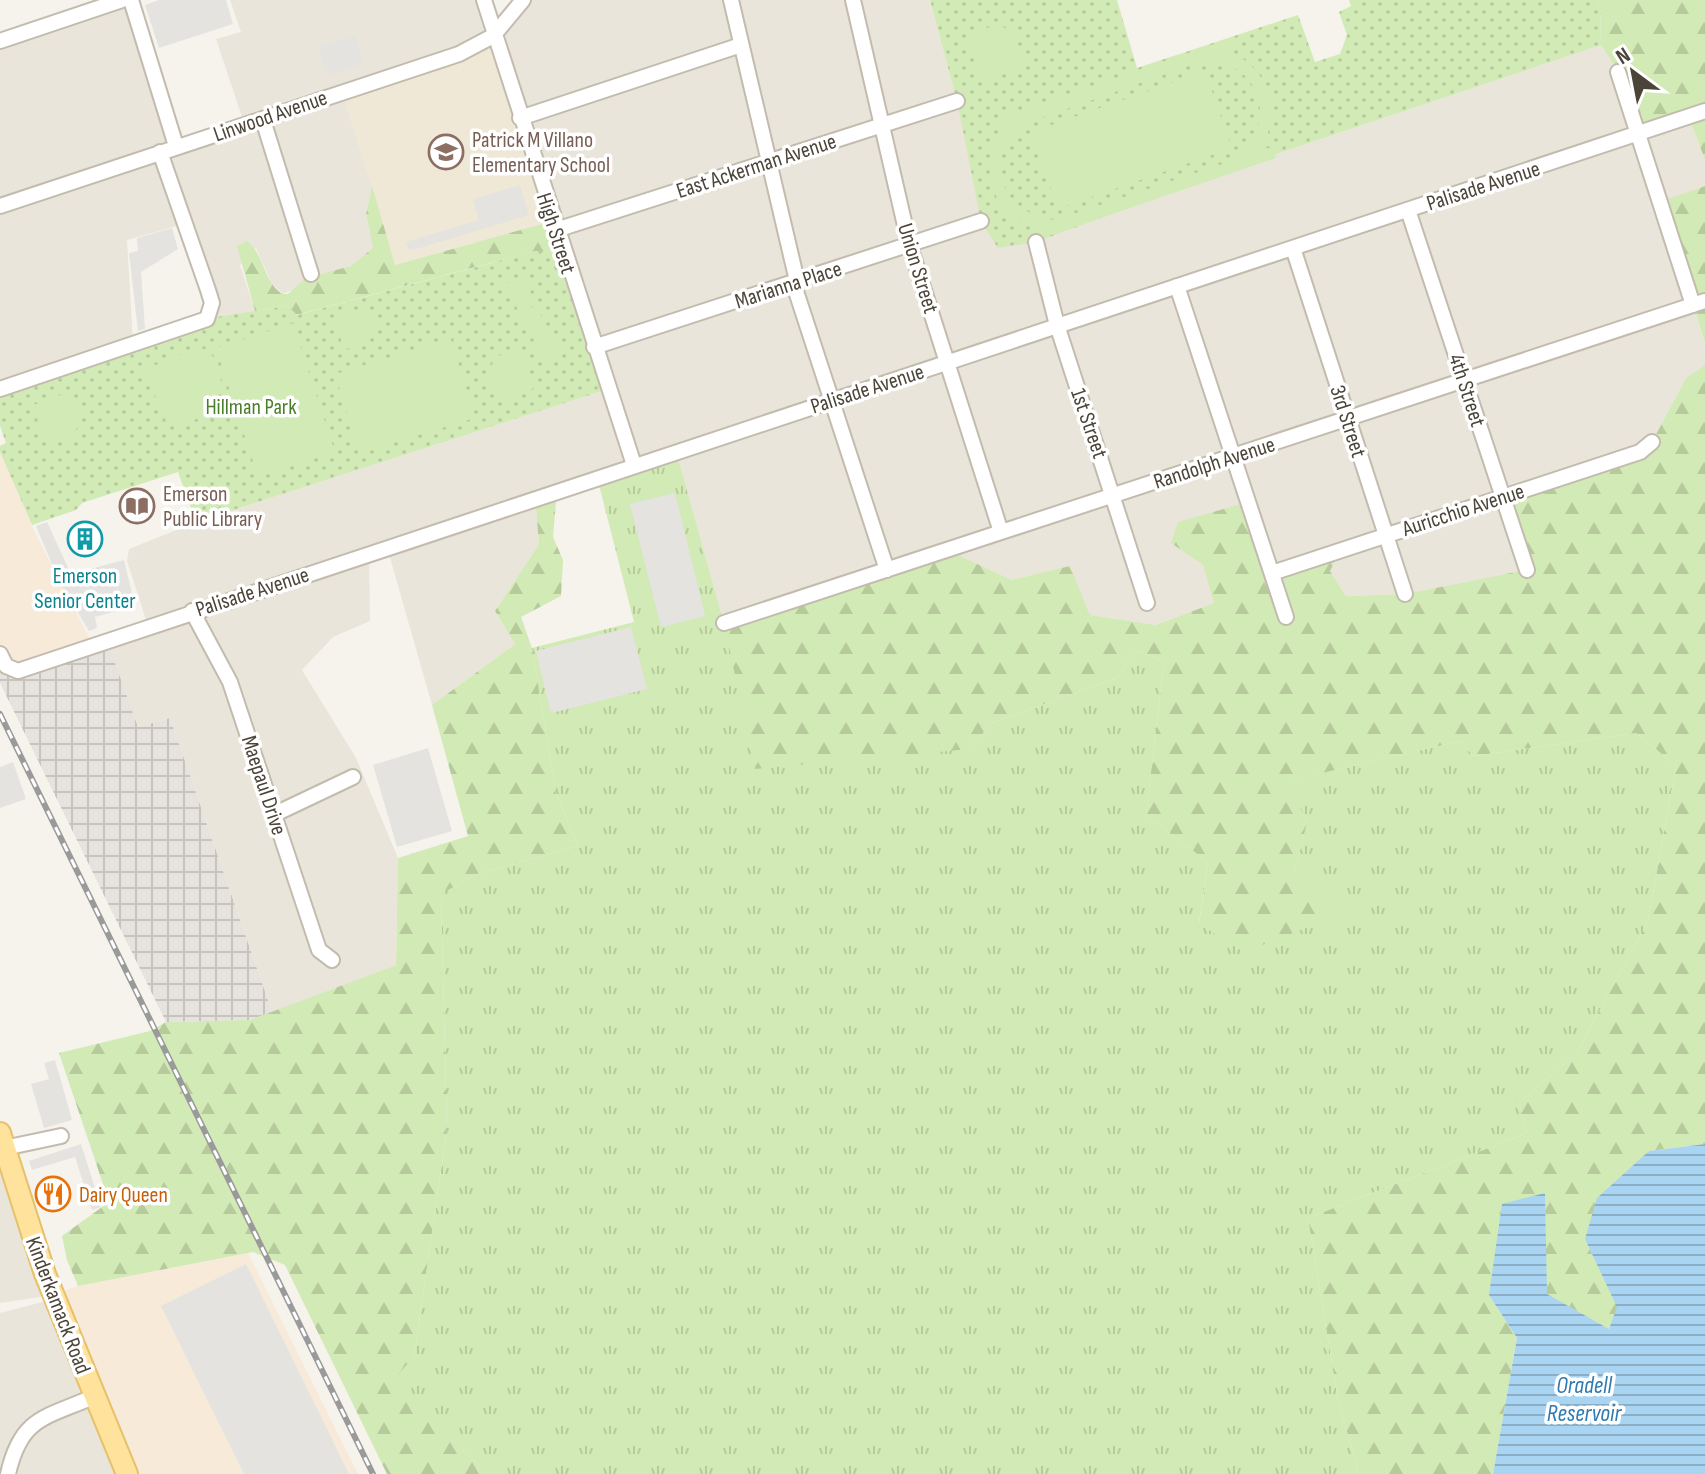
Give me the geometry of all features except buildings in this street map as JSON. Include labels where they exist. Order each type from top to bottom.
[{"type":"main road","name":"Kinderkamack Road","points":[[1,1143],[45,1274],[127,1474]]},
{"type":"street","points":[[0,41],[122,0]]},
{"type":"street","points":[[131,0],[176,146]]},
{"type":"street","name":"High Street","points":[[484,0],[634,465]]},
{"type":"street","name":"Linwood Avenue","points":[[0,206],[459,54],[496,33],[523,0]]},
{"type":"street","points":[[731,0],[795,282],[887,570]]},
{"type":"street","name":"Union Street","points":[[853,0],[909,243],[1001,532]]},
{"type":"street","points":[[520,118],[741,45]]},
{"type":"street","points":[[1618,72],[1637,134],[1699,303]]},
{"type":"street","name":"East Ackerman Avenue","points":[[556,230],[957,101]]},
{"type":"street","name":"Palisade Avenue","points":[[0,654],[12,670],[31,667],[1705,111]]},
{"type":"street","points":[[263,120],[311,274]]},
{"type":"street","points":[[0,389],[202,323],[211,311],[208,290],[160,152]]},
{"type":"street","name":"4th Street","points":[[1408,210],[1527,570]]},
{"type":"street","name":"Marianna Place","points":[[594,347],[981,221]]},
{"type":"street","name":"1st Street","points":[[1036,242],[1057,325],[1115,494],[1147,603]]},
{"type":"street","name":"3rd Street","points":[[1293,248],[1405,594]]},
{"type":"street","points":[[1177,286],[1286,617]]},
{"type":"street","name":"Randolph Avenue","points":[[724,623],[1699,303]]},
{"type":"street","name":"Auricchio Avenue","points":[[1272,573],[1640,452],[1652,442]]},
{"type":"street","name":"Maepaul Drive","points":[[192,611],[230,682],[319,950],[332,960]]},
{"type":"street","points":[[275,814],[353,777]]},
{"type":"street","points":[[1,1143],[61,1136]]},
{"type":"street","points":[[8,1474],[15,1444],[33,1424],[93,1397]]},
{"type":"shaded area","points":[[131,0],[175,146],[244,123],[216,39],[241,32],[230,0],[483,0],[494,36],[526,0],[930,0],[957,101],[1036,242],[1279,153],[1601,45],[1618,72],[1689,116],[1705,160],[1705,186],[1660,203],[1705,342],[1705,365],[1686,378],[1652,442],[1527,570],[1405,594],[1346,596],[1330,571],[1341,551],[1272,573],[1172,543],[1203,565],[1215,603],[1156,625],[1090,615],[1070,567],[1012,580],[947,550],[724,623],[676,452],[535,497],[539,544],[495,611],[515,644],[432,705],[387,547],[369,552],[370,621],[333,637],[302,670],[356,758],[398,858],[396,965],[272,1012],[170,718],[138,727],[107,641],[148,626],[127,561],[129,549],[196,522],[608,389],[343,92],[372,186],[366,214],[373,248],[368,254],[351,266],[283,294],[272,284],[256,248],[240,265],[255,311],[209,318],[184,224],[127,240],[133,343],[0,388],[0,41]]},
{"type":"shaded area","points":[[159,0],[226,0],[233,24],[159,48],[145,5]]},
{"type":"shaded area","points":[[356,35],[364,64],[327,75],[318,47]]},
{"type":"shaded area","name":"Patrick M Villano Elementary School","points":[[495,36],[553,221],[395,265],[342,92]]},
{"type":"shaded area","points":[[520,185],[529,215],[409,251],[406,242],[479,220],[473,199]]},
{"type":"shaded area","points":[[172,228],[178,249],[141,272],[145,329],[138,331],[129,253],[138,251],[137,238]]},
{"type":"shaded area","points":[[0,452],[34,531],[93,645],[18,671],[0,654]]},
{"type":"shaded area","points":[[675,493],[705,616],[661,627],[630,504]]},
{"type":"shaded area","points":[[47,522],[71,574],[124,560],[135,606],[95,617],[97,628],[89,631],[59,581],[36,526]]},
{"type":"shaded area","points":[[631,627],[647,689],[551,713],[536,651]]},
{"type":"shaded area","points":[[107,641],[138,727],[170,718],[272,1012],[250,1020],[166,1022],[0,683],[0,668],[12,670]]},
{"type":"shaded area","points":[[428,748],[452,831],[397,847],[373,765]]},
{"type":"shaded area","points":[[13,762],[26,799],[0,808],[0,767]]},
{"type":"shaded area","points":[[55,1060],[72,1120],[44,1128],[31,1084],[49,1079],[44,1063]]},
{"type":"shaded area","points":[[0,1133],[53,1295],[0,1303]]},
{"type":"shaded area","points":[[81,1144],[101,1207],[92,1210],[75,1157],[32,1170],[29,1161]]},
{"type":"shaded area","points":[[248,1253],[358,1474],[127,1474],[53,1295],[78,1286]]},
{"type":"shaded area","points":[[246,1264],[349,1474],[244,1474],[161,1306]]},
{"type":"shaded area","points":[[54,1299],[127,1474],[0,1474],[0,1313]]},
{"type":"green space","points":[[930,0],[1117,0],[1137,68],[1298,15],[1315,62],[1340,54],[1347,35],[1339,12],[1351,6],[1349,0],[1596,0],[1600,5],[1601,45],[1279,153],[1036,242],[998,248],[981,221],[957,101]]},
{"type":"green space","points":[[1596,0],[1705,0],[1705,160],[1689,117],[1637,134],[1618,72],[1601,45],[1600,5]]},
{"type":"green space","points":[[996,25],[1012,30],[1023,59],[1019,71],[996,76],[983,83],[976,79],[977,68],[968,43],[975,32]]},
{"type":"green space","points":[[1234,37],[1238,49],[1230,52],[1255,69],[1268,94],[1270,121],[1261,150],[1272,147],[1276,158],[1039,239],[1035,229],[1008,213],[993,188],[990,159],[1001,130],[998,119]],"holes":[[[1212,62],[1230,66],[1244,75],[1254,87],[1260,117],[1256,133],[1234,160],[1055,220],[1021,208],[1010,196],[1000,168],[1003,152],[1011,137],[1025,124],[1194,64]]]},
{"type":"green space","points":[[1205,71],[1232,148],[1058,209],[1031,132]]},
{"type":"green space","points":[[372,186],[395,265],[553,221],[564,254],[535,251],[296,315],[288,306],[255,311],[237,246],[247,241],[253,247],[272,283],[283,294],[288,294],[306,278],[351,266],[373,248],[366,214]]},
{"type":"green space","points":[[1705,186],[1705,342],[1660,202]]},
{"type":"green space","name":"Hillman Park","points":[[536,251],[564,254],[608,389],[196,522],[178,472],[82,503],[76,510],[32,525],[0,452],[0,446],[6,443],[0,426],[0,390],[209,318],[288,306],[297,315]]},
{"type":"green space","points":[[522,275],[535,301],[518,310],[505,284]]},
{"type":"green space","points":[[536,305],[549,331],[531,339],[518,313]]},
{"type":"green space","points":[[368,307],[374,323],[371,338],[360,347],[343,348],[335,315]]},
{"type":"green space","points":[[293,323],[335,452],[258,477],[216,348]]},
{"type":"green space","points":[[550,332],[563,358],[546,367],[533,341]]},
{"type":"green space","points":[[451,339],[475,418],[359,453],[335,374]]},
{"type":"green space","points":[[206,349],[216,361],[220,374],[220,387],[215,400],[196,419],[183,425],[168,426],[144,370],[190,350]]},
{"type":"green space","points":[[513,352],[525,356],[534,388],[505,401],[491,388],[488,371],[497,356]]},
{"type":"green space","points":[[1705,365],[1705,1144],[1649,1151],[1585,1239],[1618,1307],[1609,1329],[1546,1294],[1545,1193],[1489,1295],[1517,1338],[1493,1474],[1359,1474],[1338,1400],[1308,1218],[1527,1133],[1519,1102],[1576,1054],[1648,921],[1676,766],[1637,733],[1473,756],[1460,741],[1288,781],[1307,823],[1294,874],[1347,912],[1244,952],[1199,924],[1208,862],[1146,815],[1164,661],[1134,650],[1117,678],[992,723],[969,749],[755,769],[724,623],[947,550],[1012,580],[1070,566],[1090,615],[1156,625],[1214,603],[1203,565],[1171,543],[1178,522],[1248,502],[1272,573],[1342,549],[1330,571],[1346,596],[1405,594],[1526,570],[1503,496],[1652,442],[1686,378]]},
{"type":"green space","points":[[66,393],[78,404],[78,427],[68,439],[53,442],[43,439],[33,405]]},
{"type":"green space","points":[[676,451],[724,623],[969,749],[992,723],[1117,678],[1134,650],[1164,661],[1146,815],[1208,862],[1199,923],[1294,874],[1307,823],[1287,781],[1460,741],[1473,756],[1637,733],[1676,766],[1648,921],[1576,1054],[1519,1102],[1527,1133],[1308,1218],[1338,1400],[1359,1474],[479,1474],[478,1464],[389,1383],[414,1357],[447,1129],[441,894],[477,874],[578,846],[556,793],[532,648],[634,622],[597,477]]},
{"type":"green space","points":[[557,490],[553,537],[563,560],[561,596],[521,617],[532,648],[556,793],[578,846],[477,874],[441,894],[447,1129],[414,1357],[390,1383],[478,1464],[479,1474],[387,1474],[285,1265],[253,1252],[78,1286],[67,1260],[62,1236],[109,1202],[59,1053],[150,1031],[166,1022],[250,1020],[396,965],[398,858],[468,836],[432,705],[515,644],[495,611],[539,544],[535,497]]},
{"type":"water","name":"Oradell Reservoir","points":[[1705,1144],[1705,1474],[1493,1474],[1517,1338],[1489,1295],[1502,1204],[1545,1193],[1547,1294],[1609,1329],[1617,1307],[1585,1239],[1597,1198],[1649,1151]]},
{"type":"railway","points":[[0,714],[373,1474]]},
{"type":"place","name":"Patrick M Villano Elementary School","points":[[446,152]]},
{"type":"place","name":"Emerson Public Library","points":[[137,506]]},
{"type":"place","name":"Emerson Senior Center","points":[[85,539]]},
{"type":"place","name":"Dairy Queen","points":[[53,1194]]}]
